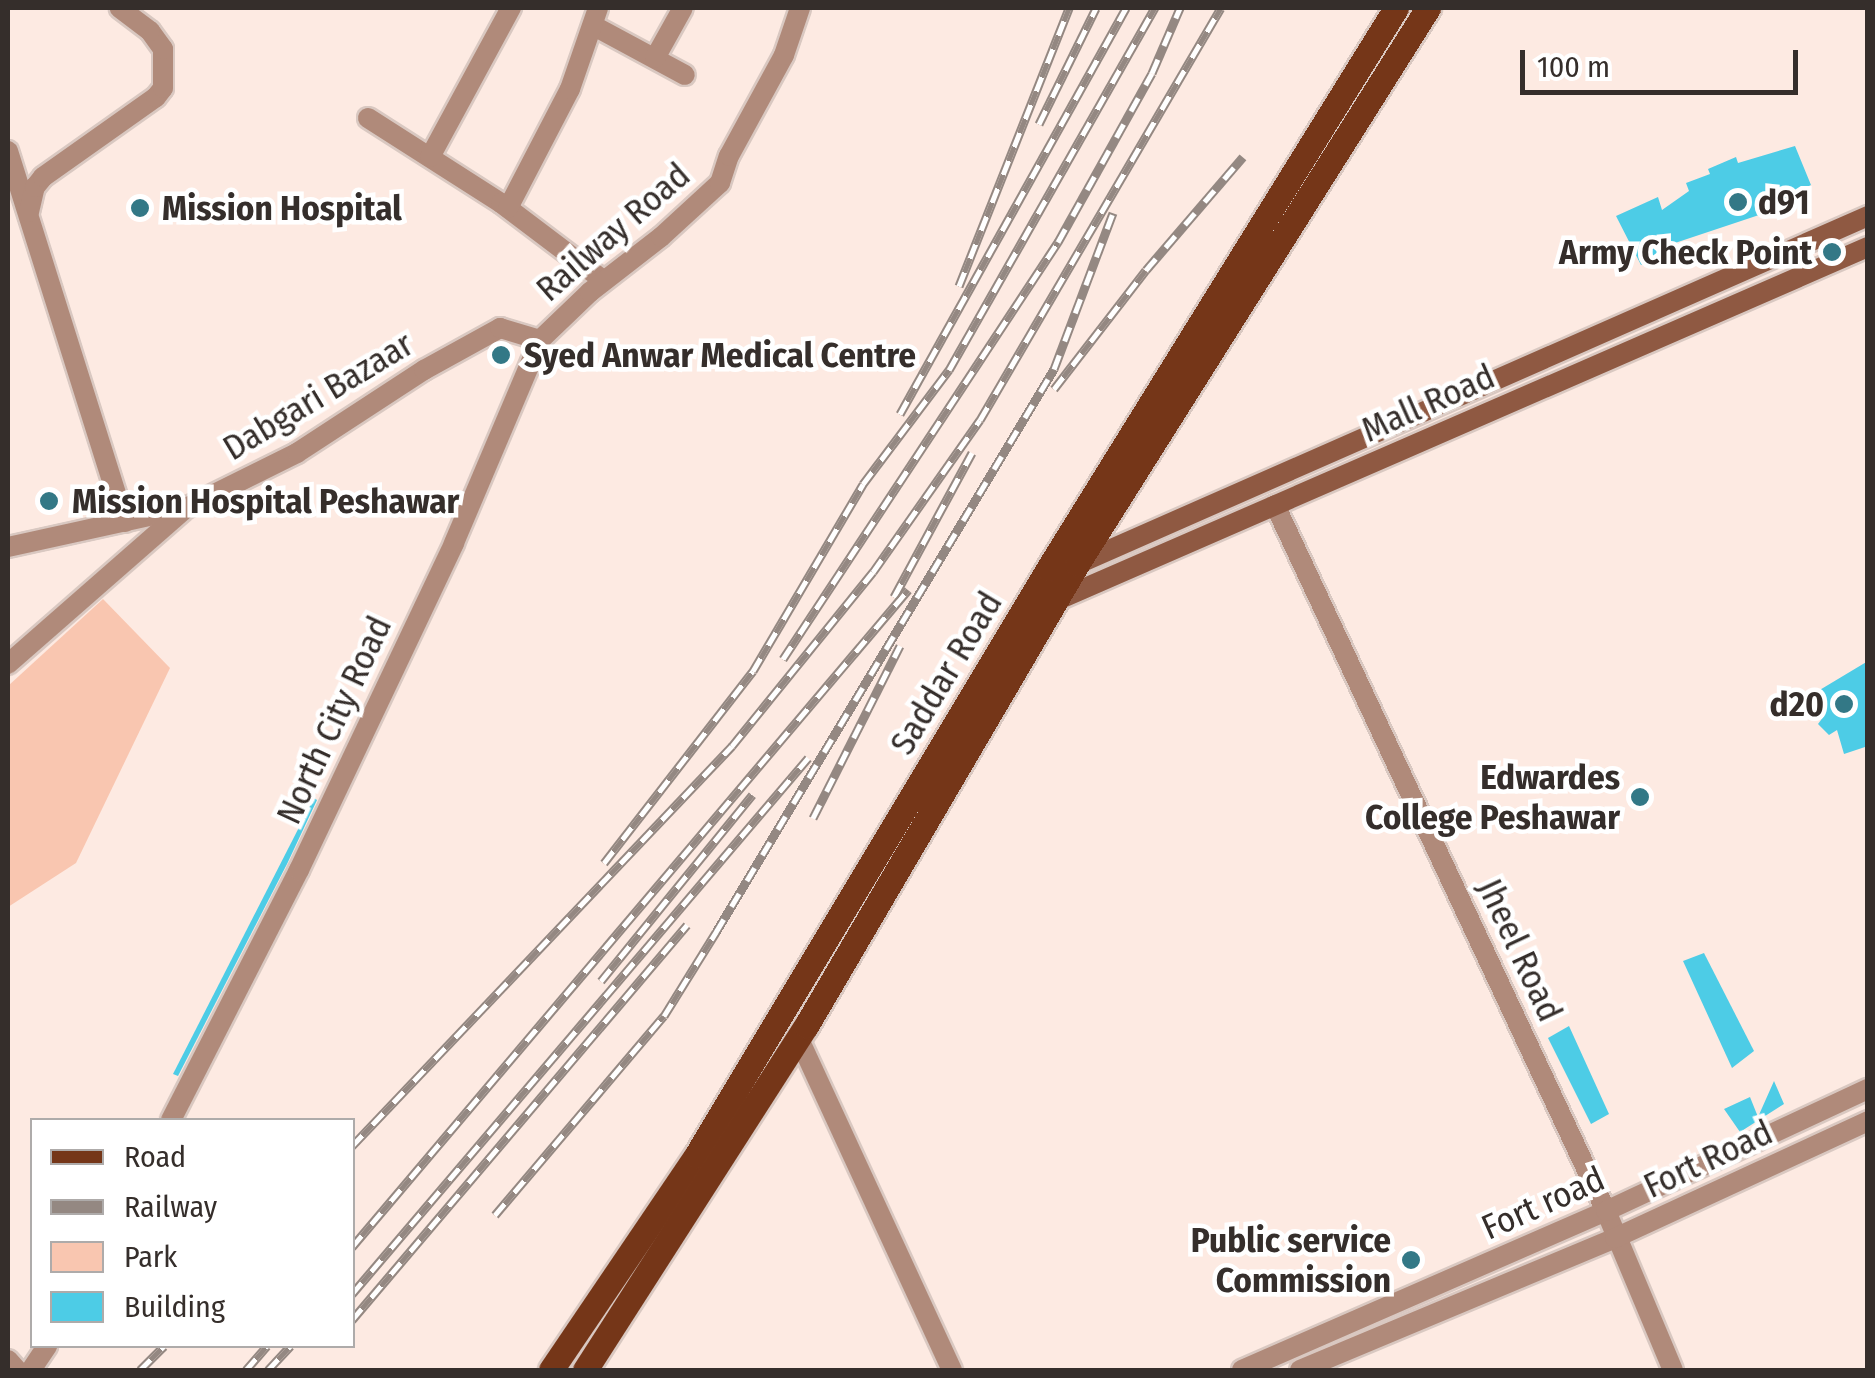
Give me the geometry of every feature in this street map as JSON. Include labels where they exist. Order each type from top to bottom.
[{"type":"main road","name":"Saddar Road","points":[[588,1370],[798,1037],[1047,592],[1396,8]]},
{"type":"main road","name":"Saddar Road","points":[[551,1370],[696,1156],[1016,622],[1077,564],[1428,8]]},
{"type":"main road","name":"Mall Road","points":[[1077,564],[1866,222]]},
{"type":"main road","name":"Mall Road","points":[[1047,592],[1275,505],[1868,247]]},
{"type":"street","points":[[28,219],[35,187],[43,177],[156,97],[162,88],[163,48],[150,30],[120,8]]},
{"type":"street","points":[[430,157],[511,8]]},
{"type":"street","points":[[655,58],[683,8]]},
{"type":"street","name":"Railway Road","points":[[540,340],[604,280],[720,183],[729,156],[784,55],[800,8]]},
{"type":"street","points":[[508,208],[570,89],[596,17],[685,74]]},
{"type":"street","points":[[368,118],[508,208],[604,280]]},
{"type":"street","points":[[8,151],[125,522]]},
{"type":"street","name":"Dabgari Bazaar","points":[[8,547],[186,508],[297,453],[424,370],[500,328],[540,340]]},
{"type":"street","name":"North City Road","points":[[172,1118],[315,836],[454,543],[540,340]]},
{"type":"street","name":"Jheel Road","points":[[1275,505],[1606,1210],[1673,1370]]},
{"type":"street","points":[[8,664],[186,508]]},
{"type":"street","points":[[798,1037],[892,1231],[952,1370]]},
{"type":"street","name":"Fort road","points":[[1242,1370],[1606,1210],[1868,1089]]},
{"type":"street","name":"Fort Road","points":[[1311,1368],[1615,1238],[1868,1121]]},
{"type":"street","points":[[31,1370],[46,1348]]},
{"type":"street","points":[[8,1360],[17,1370]]},
{"type":"green space","points":[[103,599],[170,668],[76,863],[8,907],[8,686]]},
{"type":"building","points":[[1795,146],[1811,185],[1758,211],[1759,215],[1672,244],[1673,248],[1641,265],[1616,216],[1658,197],[1662,210],[1689,191],[1686,183],[1710,174],[1708,169],[1736,157],[1738,163]]},
{"type":"building","name":"d20","points":[[1868,661],[1868,746],[1844,754],[1837,730],[1829,735],[1818,724],[1824,716],[1818,691]]},
{"type":"building","points":[[314,798],[317,800],[287,864],[178,1076],[173,1074]]},
{"type":"building","points":[[1704,953],[1754,1051],[1732,1068],[1683,961]]},
{"type":"building","points":[[1569,1026],[1609,1114],[1591,1124],[1548,1038]]},
{"type":"building","points":[[1774,1081],[1784,1104],[1740,1132],[1724,1109],[1750,1097],[1758,1117]]},
{"type":"railway","points":[[959,286],[1069,8]]},
{"type":"railway","points":[[1039,124],[1096,8]]},
{"type":"railway","points":[[900,414],[1126,8]]},
{"type":"railway","points":[[604,863],[753,671],[863,484],[949,370],[1155,8]]},
{"type":"railway","points":[[783,659],[1058,242],[1152,73],[1180,8]]},
{"type":"railway","points":[[355,1143],[732,746],[873,572],[980,420],[1221,8]]},
{"type":"railway","points":[[1054,389],[1146,270],[1243,157]]},
{"type":"railway","points":[[495,1215],[664,1016],[716,932],[1054,369],[1113,213]]},
{"type":"railway","points":[[894,597],[972,453]]},
{"type":"railway","points":[[355,1243],[908,590]]},
{"type":"railway","points":[[813,818],[900,646]]},
{"type":"railway","points":[[355,1290],[808,758]]},
{"type":"railway","points":[[601,981],[752,795]]},
{"type":"railway","points":[[355,1316],[687,925]]},
{"type":"railway","points":[[140,1370],[162,1348]]},
{"type":"railway","points":[[246,1370],[265,1348]]},
{"type":"railway","points":[[268,1370],[288,1348]]},
{"type":"place","name":"d91","points":[[1738,202]]},
{"type":"place","name":"Mission Hospital","points":[[140,208]]},
{"type":"place","name":"Army Check Point","points":[[1832,252]]},
{"type":"place","name":"Syed Anwar Medical Centre","points":[[501,355]]},
{"type":"place","name":"Mission Hospital Peshawar","points":[[49,501]]},
{"type":"place","name":"d20","points":[[1844,704]]},
{"type":"place","name":"Edwardes College Peshawar","points":[[1640,797]]},
{"type":"place","name":"Public service Commission","points":[[1411,1260]]}]
